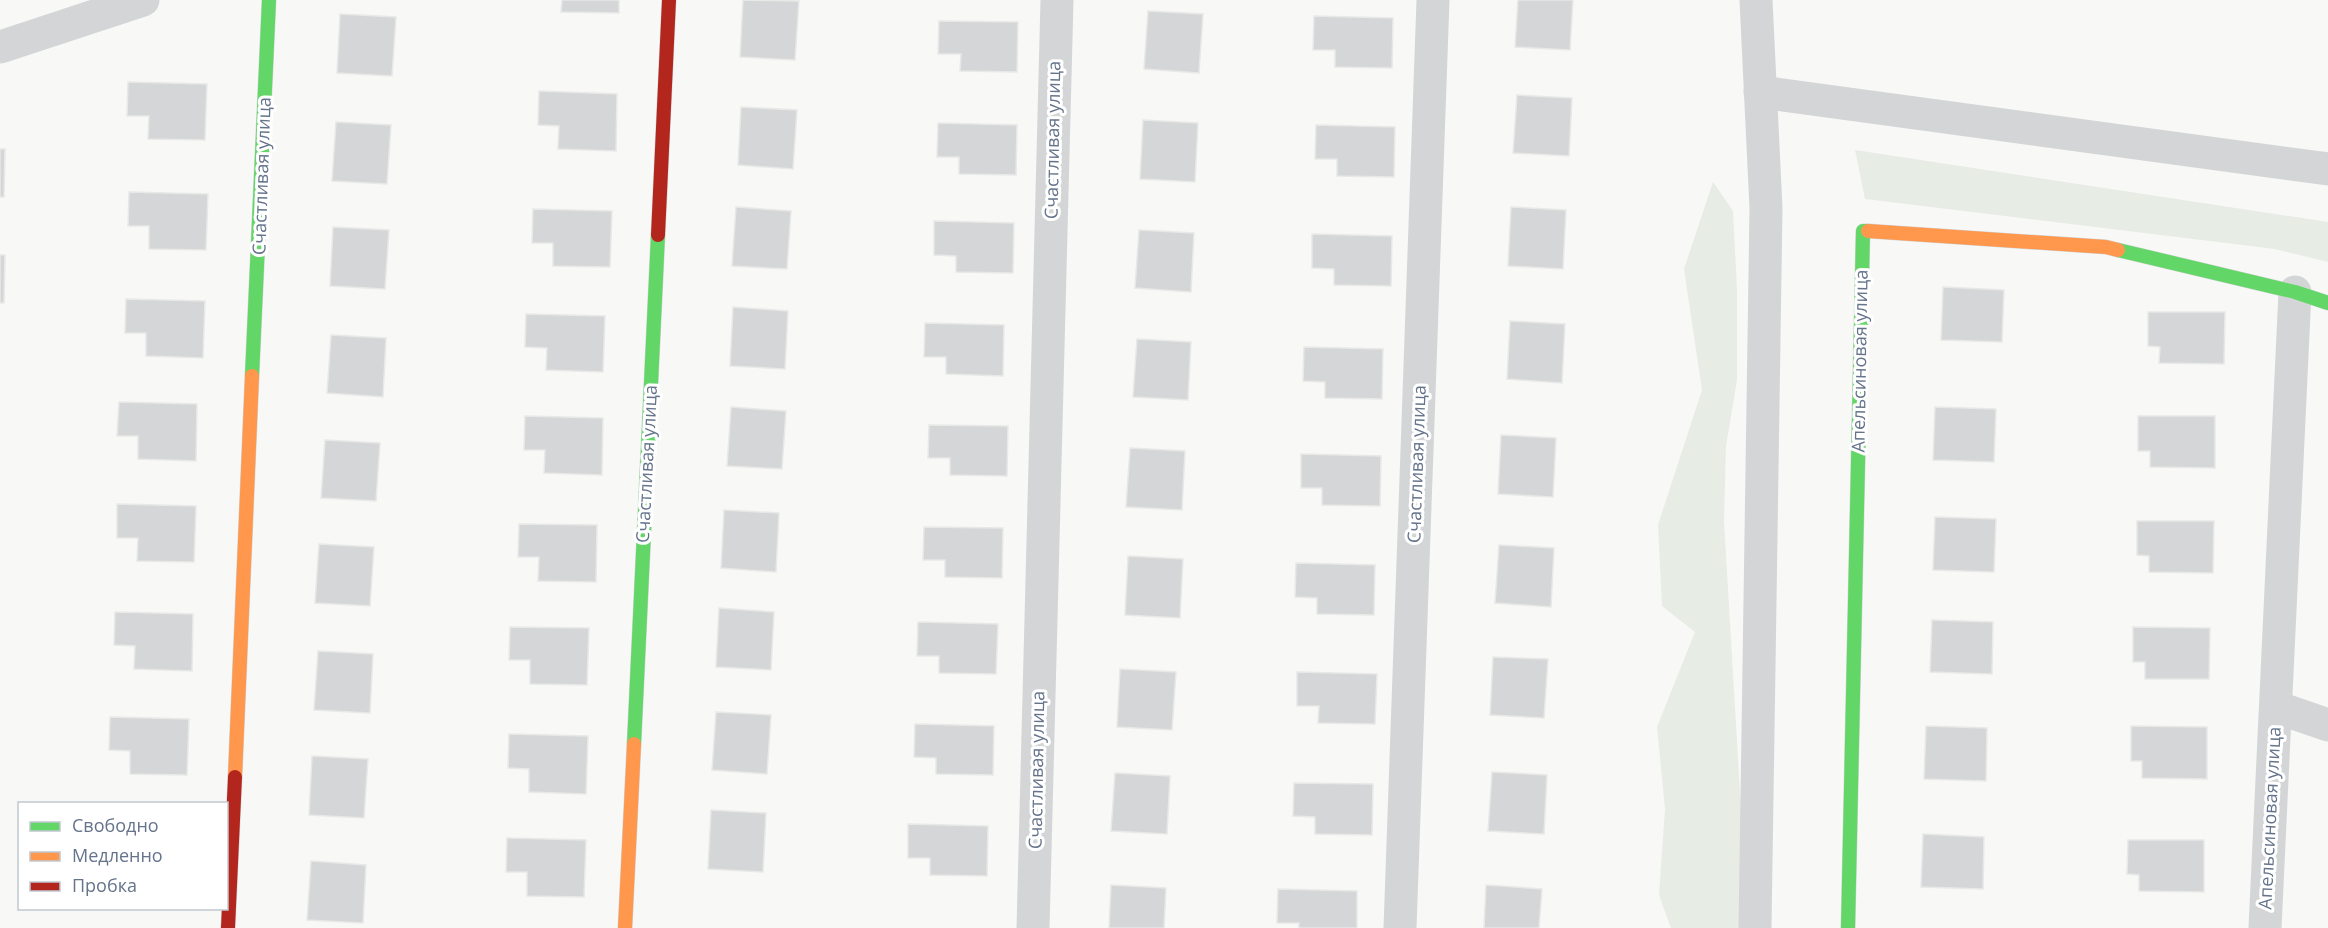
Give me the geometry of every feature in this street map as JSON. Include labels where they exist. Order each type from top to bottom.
[{"type":"street","points":[[0,47],[143,0]]},
{"type":"street","name":"Счастливая улица","points":[[228,928],[269,0]]},
{"type":"street","name":"Счастливая улица","points":[[625,928],[669,0]]},
{"type":"street","name":"Счастливая улица","points":[[1033,928],[1057,0]]},
{"type":"street","name":"Счастливая улица","points":[[1400,928],[1433,0]]},
{"type":"street","points":[[1755,928],[1766,208],[1756,0]]},
{"type":"street","points":[[1760,92],[2328,169]]},
{"type":"street","name":"Апельсиновая улица","points":[[1848,928],[1863,231],[2106,247],[2295,292],[2328,303]]},
{"type":"street","name":"Апельсиновая улица","points":[[2265,928],[2295,292]]},
{"type":"street","name":"Апельсиновая улица","points":[[2276,707],[2328,724]]},
{"type":"shaded area","points":[[1855,150],[2328,222],[2328,262],[2275,249],[1865,199]]},
{"type":"shaded area","points":[[1713,182],[1733,211],[1737,290],[1737,380],[1726,446],[1724,521],[1748,928],[1671,928],[1659,895],[1665,809],[1657,727],[1695,632],[1662,606],[1658,525],[1702,390],[1684,269]]},
{"type":"building","points":[[562,0],[619,0],[619,13],[561,12]]},
{"type":"building","points":[[743,0],[799,1],[795,60],[740,57]]},
{"type":"building","points":[[1518,0],[1573,0],[1570,50],[1515,47]]},
{"type":"building","points":[[1148,11],[1203,14],[1199,73],[1144,69]]},
{"type":"building","points":[[340,14],[396,17],[392,76],[337,73]]},
{"type":"building","points":[[1314,16],[1393,18],[1392,68],[1335,67],[1335,50],[1313,50]]},
{"type":"building","points":[[939,21],[1018,22],[1017,72],[960,71],[961,54],[938,54]]},
{"type":"building","points":[[128,82],[207,84],[205,140],[148,139],[149,116],[127,116]]},
{"type":"building","points":[[539,91],[617,94],[616,151],[558,149],[559,126],[538,125]]},
{"type":"building","points":[[1517,95],[1572,98],[1569,156],[1513,153]]},
{"type":"building","points":[[741,107],[797,110],[793,169],[738,165]]},
{"type":"building","points":[[1143,120],[1198,123],[1195,182],[1140,179]]},
{"type":"building","points":[[336,122],[391,125],[387,184],[332,181]]},
{"type":"building","points":[[938,123],[1017,125],[1016,175],[959,174],[959,157],[937,157]]},
{"type":"building","points":[[1316,125],[1395,127],[1394,177],[1337,176],[1337,159],[1315,159]]},
{"type":"building","points":[[0,149],[5,149],[4,197],[0,197]]},
{"type":"building","points":[[129,192],[208,194],[206,250],[149,249],[149,226],[128,226]]},
{"type":"building","points":[[736,207],[791,211],[787,269],[732,266]]},
{"type":"building","points":[[1511,207],[1566,210],[1563,269],[1508,266]]},
{"type":"building","points":[[533,209],[612,211],[610,267],[553,266],[553,243],[532,243]]},
{"type":"building","points":[[934,221],[1014,223],[1013,273],[956,272],[956,256],[934,255]]},
{"type":"building","points":[[333,227],[389,230],[385,289],[330,286]]},
{"type":"building","points":[[1139,230],[1194,233],[1191,292],[1135,288]]},
{"type":"building","points":[[1312,234],[1392,236],[1391,286],[1334,285],[1334,269],[1312,268]]},
{"type":"building","points":[[0,255],[5,255],[4,303],[0,303]]},
{"type":"building","points":[[1943,287],[2004,290],[2002,342],[1941,340]]},
{"type":"building","points":[[126,299],[205,301],[203,358],[146,356],[146,333],[125,333]]},
{"type":"building","points":[[733,307],[788,311],[785,369],[730,366]]},
{"type":"building","points":[[2148,312],[2225,312],[2224,364],[2159,363],[2160,347],[2148,346]]},
{"type":"building","points":[[526,314],[605,316],[603,372],[546,370],[547,348],[525,347]]},
{"type":"building","points":[[1510,321],[1565,324],[1562,383],[1507,379]]},
{"type":"building","points":[[925,323],[1004,325],[1003,376],[946,374],[946,357],[924,357]]},
{"type":"building","points":[[331,335],[386,338],[383,397],[327,393]]},
{"type":"building","points":[[1137,339],[1191,342],[1188,400],[1133,397]]},
{"type":"building","points":[[1304,347],[1383,349],[1382,399],[1325,398],[1325,382],[1303,381]]},
{"type":"building","points":[[119,402],[197,404],[196,461],[138,459],[138,436],[117,436]]},
{"type":"building","points":[[731,407],[786,411],[782,469],[727,466]]},
{"type":"building","points":[[1935,407],[1996,409],[1994,462],[1933,460]]},
{"type":"building","points":[[525,416],[603,418],[602,475],[544,473],[545,450],[524,450]]},
{"type":"building","points":[[2138,416],[2215,416],[2215,468],[2150,467],[2150,451],[2138,451]]},
{"type":"building","points":[[929,425],[1008,426],[1007,476],[950,475],[950,458],[928,458]]},
{"type":"building","points":[[1501,435],[1556,438],[1553,497],[1498,494]]},
{"type":"building","points":[[325,440],[380,443],[376,501],[321,498]]},
{"type":"building","points":[[1130,448],[1185,451],[1182,510],[1126,507]]},
{"type":"building","points":[[1301,454],[1381,456],[1380,506],[1322,505],[1322,488],[1301,488]]},
{"type":"building","points":[[117,504],[196,506],[194,562],[137,561],[138,538],[117,538]]},
{"type":"building","points":[[724,510],[779,513],[776,572],[721,568]]},
{"type":"building","points":[[1935,517],[1996,519],[1994,572],[1933,570]]},
{"type":"building","points":[[2137,521],[2214,521],[2213,573],[2149,572],[2149,556],[2137,555]]},
{"type":"building","points":[[519,524],[597,525],[596,582],[538,581],[539,557],[518,557]]},
{"type":"building","points":[[924,527],[1003,528],[1002,578],[945,577],[945,560],[923,560]]},
{"type":"building","points":[[319,544],[374,547],[370,606],[315,603]]},
{"type":"building","points":[[1499,545],[1554,548],[1551,607],[1495,603]]},
{"type":"building","points":[[1128,556],[1183,559],[1180,618],[1125,615]]},
{"type":"building","points":[[1296,563],[1375,565],[1374,615],[1317,614],[1317,598],[1295,597]]},
{"type":"building","points":[[719,608],[774,612],[771,670],[716,667]]},
{"type":"building","points":[[115,612],[193,614],[192,671],[134,669],[135,646],[114,645]]},
{"type":"building","points":[[1932,620],[1993,622],[1992,674],[1930,672]]},
{"type":"building","points":[[918,622],[998,624],[996,674],[939,673],[939,656],[917,656]]},
{"type":"building","points":[[510,627],[589,628],[587,685],[530,684],[530,660],[509,660]]},
{"type":"building","points":[[2133,627],[2210,628],[2209,679],[2145,679],[2145,662],[2133,662]]},
{"type":"building","points":[[318,651],[373,654],[370,713],[314,710]]},
{"type":"building","points":[[1493,657],[1548,659],[1544,718],[1490,715]]},
{"type":"building","points":[[1120,669],[1176,672],[1172,730],[1117,727]]},
{"type":"building","points":[[1297,672],[1377,674],[1375,724],[1318,723],[1319,706],[1297,706]]},
{"type":"building","points":[[716,712],[771,715],[767,774],[712,770]]},
{"type":"building","points":[[110,717],[189,719],[187,775],[130,774],[130,751],[109,750]]},
{"type":"building","points":[[915,724],[994,726],[993,775],[936,774],[936,758],[914,757]]},
{"type":"building","points":[[1926,726],[1987,728],[1986,781],[1924,779]]},
{"type":"building","points":[[2131,726],[2207,727],[2207,779],[2142,778],[2142,761],[2131,761]]},
{"type":"building","points":[[509,734],[588,736],[586,794],[529,792],[529,769],[508,768]]},
{"type":"building","points":[[312,756],[368,759],[364,818],[309,815]]},
{"type":"building","points":[[1492,772],[1547,775],[1544,834],[1488,831]]},
{"type":"building","points":[[1115,773],[1170,776],[1167,834],[1111,831]]},
{"type":"building","points":[[1294,783],[1373,784],[1372,835],[1315,834],[1315,817],[1293,816]]},
{"type":"building","points":[[711,810],[766,813],[763,872],[708,869]]},
{"type":"building","points":[[908,824],[988,826],[987,876],[930,875],[930,858],[908,858]]},
{"type":"building","points":[[1923,834],[1984,837],[1983,889],[1921,887]]},
{"type":"building","points":[[507,838],[586,840],[584,897],[527,896],[527,872],[506,872]]},
{"type":"building","points":[[2128,840],[2204,840],[2204,892],[2139,891],[2139,875],[2127,874]]},
{"type":"building","points":[[311,861],[366,865],[363,923],[307,920]]},
{"type":"building","points":[[1111,885],[1166,888],[1164,928],[1109,928]]},
{"type":"building","points":[[1486,885],[1542,889],[1539,928],[1484,928]]},
{"type":"building","points":[[1278,889],[1357,891],[1357,928],[1299,928],[1299,923],[1277,923]]},
{"type":"traffic: fast","points":[[252,376],[269,0]]},
{"type":"traffic: fast","points":[[1848,928],[1863,231],[1868,231]]},
{"type":"traffic: fast","points":[[634,744],[658,235]]},
{"type":"traffic: fast","points":[[2118,250],[2295,292],[2328,303]]},
{"type":"traffic: slow","points":[[1868,231],[2106,247],[2118,250]]},
{"type":"traffic: slow","points":[[235,777],[252,376]]},
{"type":"traffic: slow","points":[[625,928],[634,744]]},
{"type":"traffic: jam","points":[[658,235],[669,0]]},
{"type":"traffic: jam","points":[[228,928],[235,777]]}]
